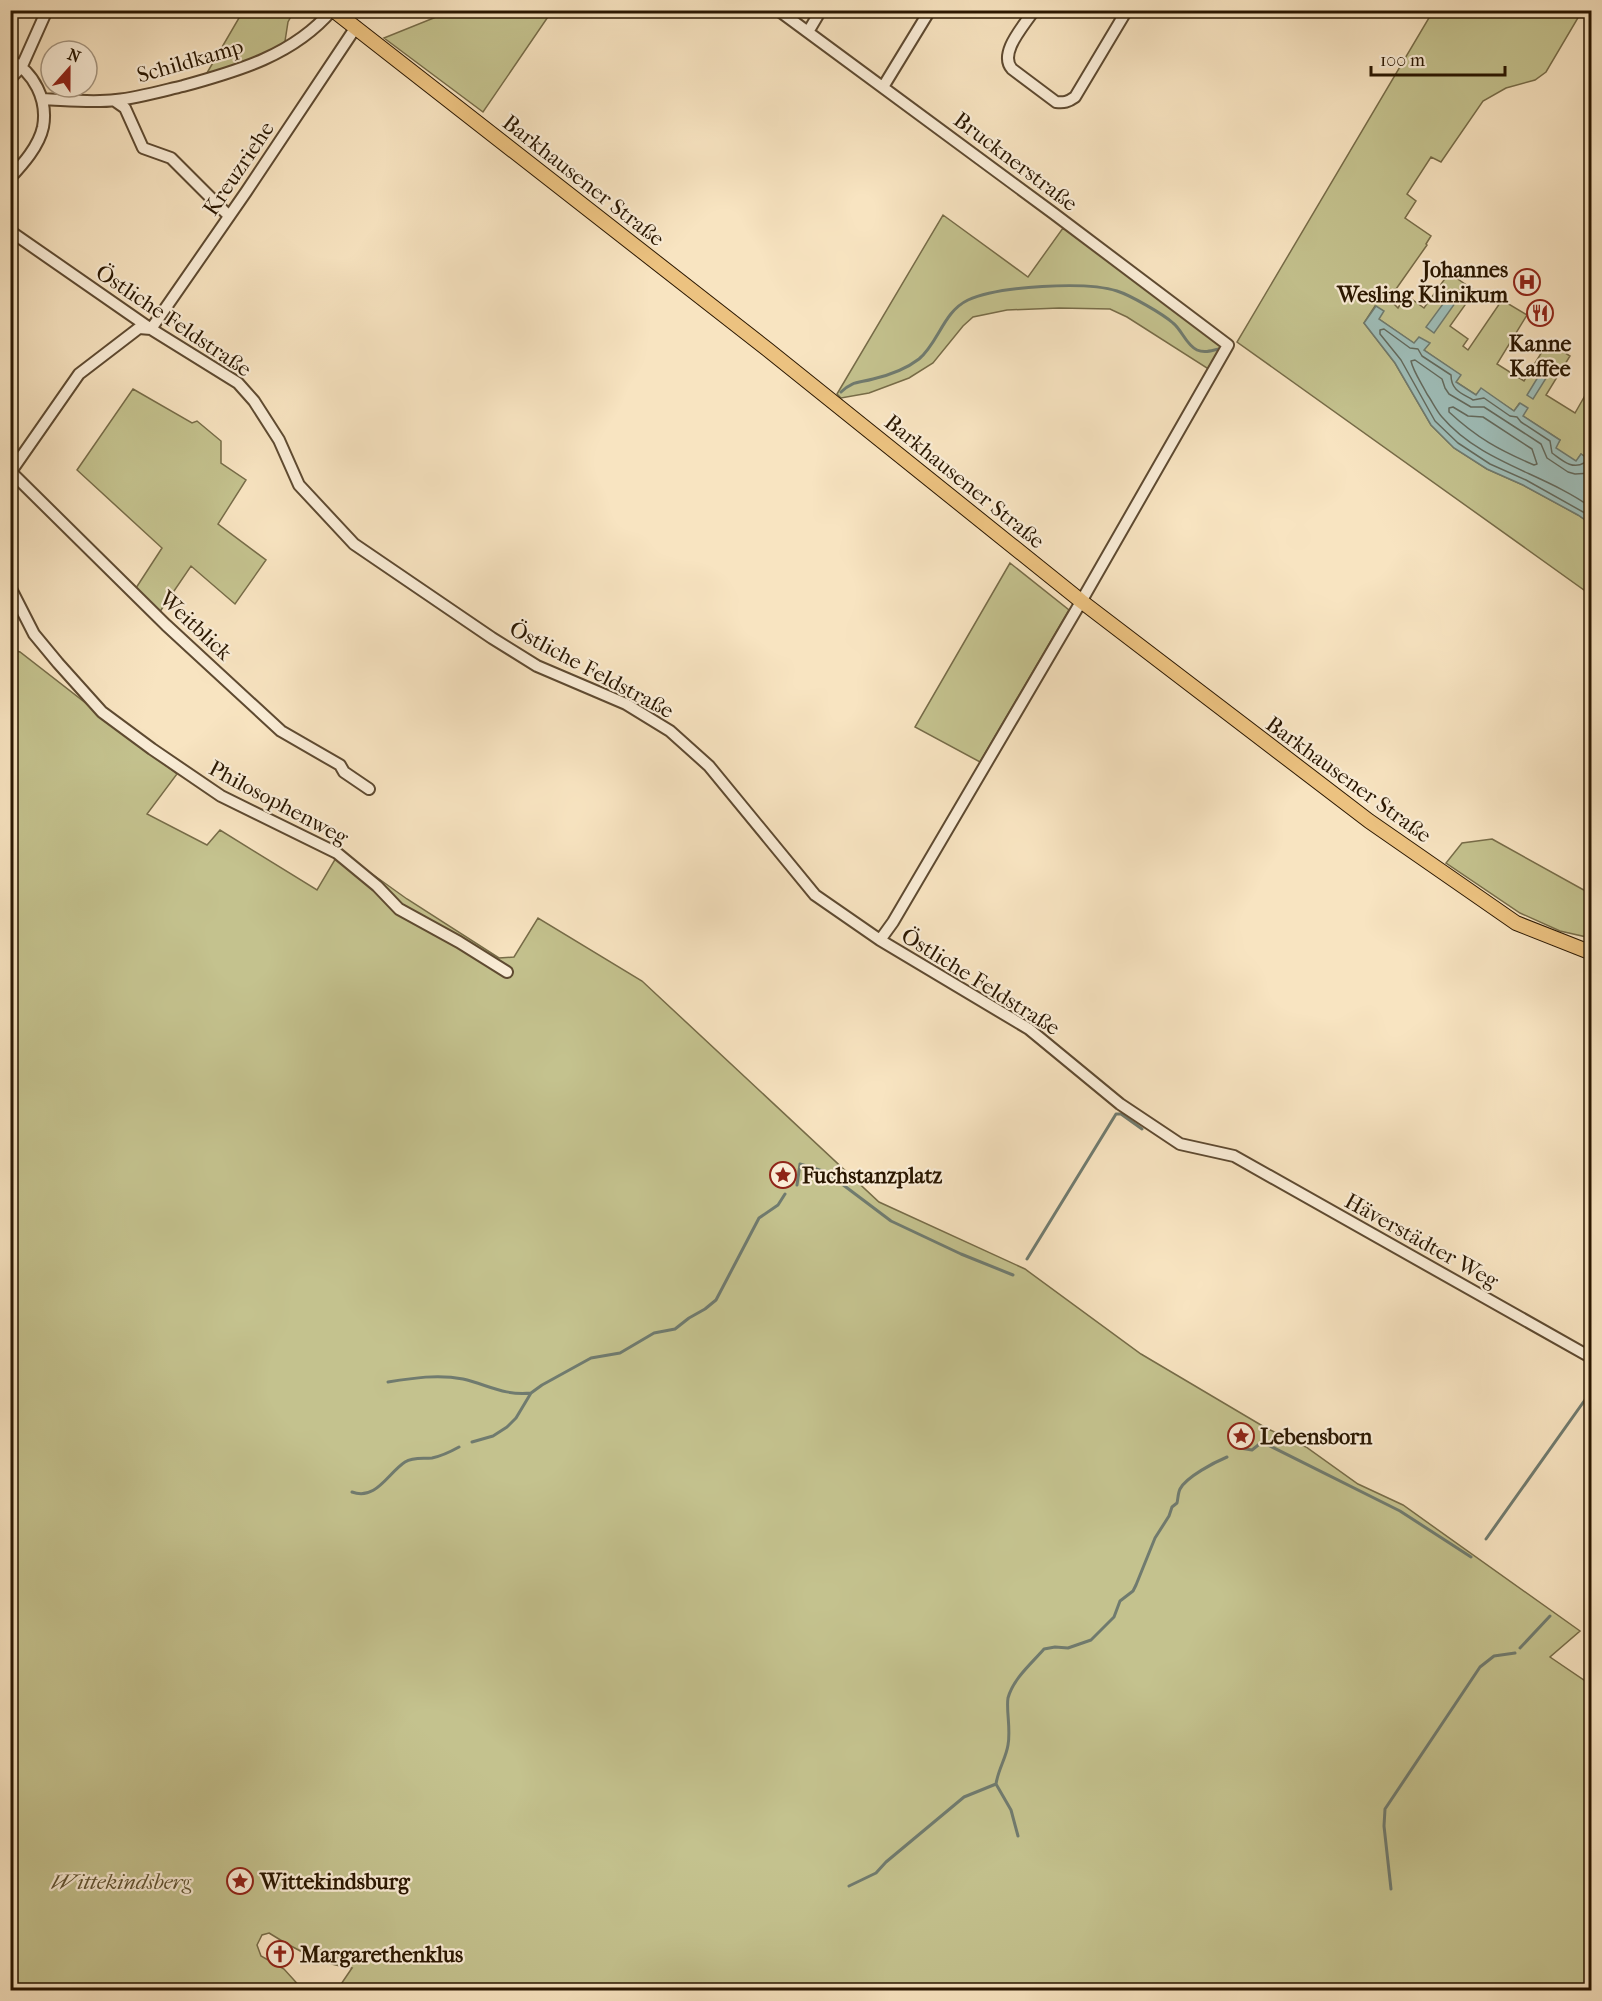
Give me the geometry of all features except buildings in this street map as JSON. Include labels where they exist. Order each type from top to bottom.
[{"type":"main road","name":"Barkhausener Straße","points":[[333,10],[767,349],[1081,601],[1274,750],[1467,891],[1516,922],[1592,953]]},
{"type":"street","points":[[10,79],[22,66],[47,10]]},
{"type":"street","name":"Schildkamp","points":[[43,99],[115,100],[168,90],[238,71],[300,41],[333,10]]},
{"type":"street","name":"Brucknerstraße","points":[[778,10],[1228,345],[1081,601]]},
{"type":"street","points":[[808,32],[821,10]]},
{"type":"street","points":[[883,87],[930,10]]},
{"type":"street","points":[[1034,10],[1009,49],[1007,64],[1056,102],[1062,103],[1069,102],[1075,97],[1127,10]]},
{"type":"street","name":"Kreuzriehe","points":[[151,329],[356,27]]},
{"type":"street","points":[[10,60],[22,66],[39,88]]},
{"type":"street","points":[[10,178],[33,150],[43,127],[43,99]]},
{"type":"street","points":[[115,100],[125,108],[143,148],[171,158],[229,216]]},
{"type":"street","name":"Östliche Feldstraße","points":[[10,231],[151,329],[238,383],[254,401],[279,440],[299,485],[354,544],[537,666],[626,704],[670,731],[709,766],[815,895],[880,940],[1029,1029],[1120,1104],[1180,1144],[1234,1156]]},
{"type":"street","points":[[11,472],[79,374],[139,328],[151,329]]},
{"type":"street","name":"Weitblick","points":[[11,472],[166,625],[281,730],[340,765],[344,772],[369,789]]},
{"type":"street","name":"Philosophenweg","points":[[10,587],[34,634],[102,712],[222,796],[337,853],[377,886],[399,909],[507,972]]},
{"type":"street","points":[[880,940],[893,922],[1081,601]]},
{"type":"street","name":"Häverstädter Weg","points":[[1234,1156],[1592,1358]]},
{"type":"green space","points":[[243,11],[294,11],[288,22],[283,54],[204,78]]},
{"type":"green space","points":[[451,11],[552,11],[483,112],[384,38]]},
{"type":"green space","points":[[1433,11],[1582,11],[1546,72],[1535,80],[1506,88],[1483,101],[1441,162],[1431,157],[1407,194],[1416,201],[1405,218],[1431,236],[1389,299],[1398,308],[1406,295],[1424,308],[1449,273],[1475,291],[1450,326],[1468,339],[1463,346],[1468,350],[1502,300],[1527,315],[1497,364],[1524,381],[1548,342],[1570,356],[1546,395],[1575,413],[1591,385],[1591,461],[1581,454],[1576,462],[1555,448],[1560,440],[1523,416],[1519,404],[1514,411],[1481,389],[1476,395],[1456,382],[1460,375],[1424,350],[1429,343],[1415,344],[1379,319],[1375,306],[1364,323],[1395,363],[1431,425],[1454,448],[1487,469],[1523,485],[1591,524],[1591,595],[1237,342]]},
{"type":"green space","points":[[943,215],[1028,277],[1063,228],[1221,344],[1222,350],[1210,370],[1127,317],[1110,309],[1007,310],[973,317],[933,363],[909,378],[869,393],[841,398],[837,394]]},
{"type":"green space","points":[[133,389],[192,423],[197,421],[221,441],[221,463],[246,480],[218,524],[266,560],[235,604],[191,566],[159,613],[136,588],[162,548],[77,470]]},
{"type":"green space","points":[[1010,563],[1069,610],[980,762],[915,727]]},
{"type":"green space","name":"Wittekindsberg","points":[[10,649],[20,652],[177,774],[147,814],[207,845],[220,830],[317,890],[340,851],[407,899],[499,958],[514,957],[538,918],[642,981],[879,1202],[1025,1269],[1141,1354],[1266,1428],[1306,1447],[1358,1484],[1403,1505],[1580,1631],[1550,1657],[1591,1685],[1591,1990],[419,1990],[413,1985],[408,1990],[337,1990],[352,1968],[319,1960],[269,1933],[262,1935],[257,1945],[261,1956],[284,1969],[303,1990],[11,1990]]},
{"type":"green space","points":[[1492,839],[1591,894],[1591,938],[1560,931],[1520,913],[1446,863],[1462,843]]},
{"type":"water","points":[[1451,293],[1458,299],[1434,333],[1426,327]]},
{"type":"water","points":[[1376,306],[1384,311],[1379,319],[1414,343],[1419,337],[1430,343],[1424,350],[1461,375],[1456,382],[1476,395],[1481,388],[1514,411],[1520,403],[1528,408],[1523,416],[1560,440],[1556,448],[1576,461],[1581,454],[1591,461],[1591,524],[1523,485],[1487,469],[1454,448],[1431,425],[1395,363],[1364,323]]},
{"type":"water","points":[[1549,359],[1555,364],[1533,399],[1527,395]]},
{"type":"waterway","points":[[841,392],[852,384],[898,371],[919,359],[932,344],[947,319],[968,300],[1020,288],[1085,286],[1117,291],[1168,319],[1197,350],[1205,352],[1219,349]]},
{"type":"waterway","points":[[1027,1259],[1116,1114],[1121,1114],[1142,1129]]},
{"type":"waterway","points":[[797,1185],[800,1164],[826,1172],[891,1221],[961,1254],[1013,1275]]},
{"type":"waterway","points":[[472,1442],[493,1436],[507,1427],[516,1418],[531,1393],[542,1385],[591,1358],[620,1353],[654,1333],[675,1329],[705,1309],[716,1300],[759,1218],[778,1205],[785,1194]]},
{"type":"waterway","points":[[388,1382],[444,1377],[463,1379],[513,1393],[531,1393]]},
{"type":"waterway","points":[[1486,1539],[1592,1390]]},
{"type":"waterway","points":[[1240,1448],[1252,1450],[1262,1442],[1400,1511],[1471,1557]]},
{"type":"waterway","points":[[352,1492],[368,1493],[408,1460],[436,1457],[459,1447]]},
{"type":"waterway","points":[[849,1886],[876,1873],[964,1797],[996,1784],[1008,1745],[1008,1698],[1018,1678],[1044,1649],[1068,1648],[1091,1640],[1114,1617],[1120,1601],[1133,1591],[1155,1538],[1172,1507],[1177,1503],[1183,1484],[1201,1470],[1227,1457]]},
{"type":"waterway","points":[[1520,1648],[1550,1616]]},
{"type":"waterway","points":[[1391,1889],[1384,1826],[1385,1809],[1480,1667],[1494,1656],[1515,1653]]},
{"type":"waterway","points":[[996,1784],[1011,1810],[1018,1836]]},
{"type":"place","name":"Johannes Wesling Klinikum","points":[[1527,282]]},
{"type":"place","name":"Kanne Kaffee","points":[[1540,313]]},
{"type":"place","name":"Fuchstanzplatz","points":[[783,1175]]},
{"type":"place","name":"Lebensborn","points":[[1241,1436]]},
{"type":"place","name":"Wittekindsburg","points":[[240,1881]]},
{"type":"place","name":"Margarethenklus","points":[[280,1954]]}]
